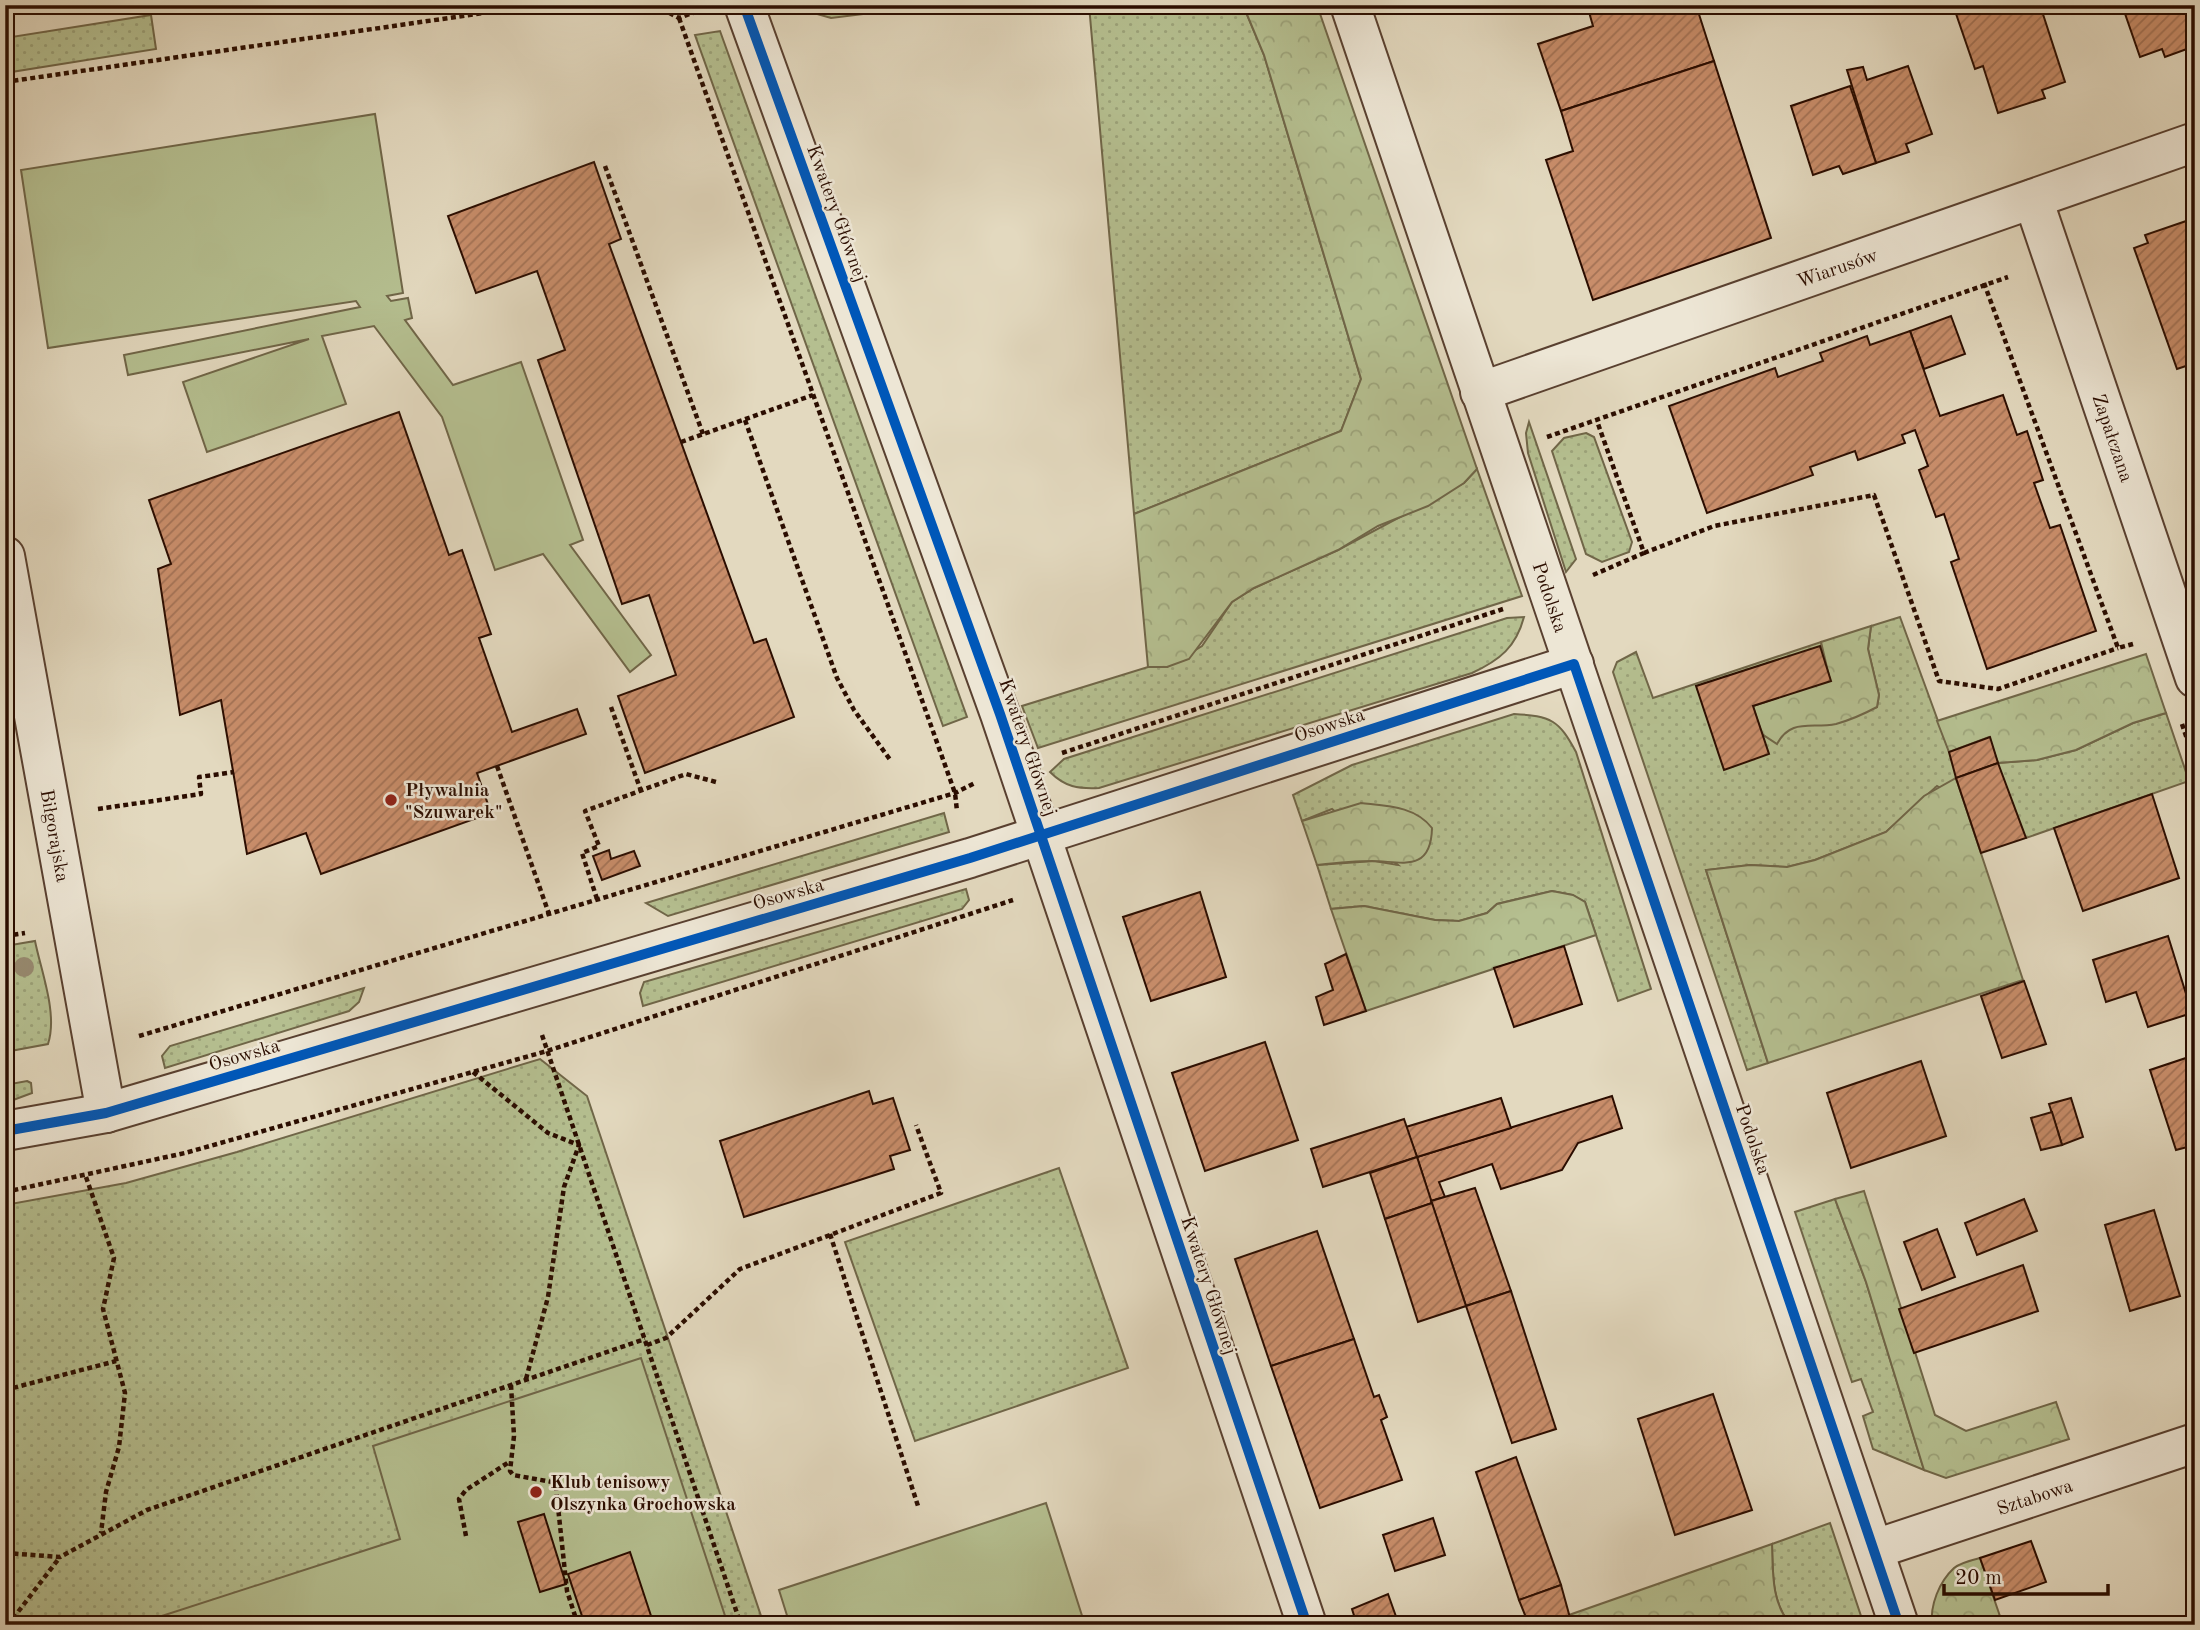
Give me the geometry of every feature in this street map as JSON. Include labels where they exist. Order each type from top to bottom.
[{"type":"street","name":"Kwatery Głównej","points":[[744,5],[1018,767],[1307,1625]]},
{"type":"street","name":"Podolska","points":[[1350,5],[1899,1625]]},
{"type":"street","name":"Wiarusów","points":[[1480,392],[2195,142]]},
{"type":"street","name":"Zapałczana","points":[[2033,199],[2195,678]]},
{"type":"street","name":"Biłgorajska","points":[[5,556],[106,1113]]},
{"type":"street","name":"Osowska","points":[[5,1131],[106,1113],[970,858],[1574,664]]},
{"type":"street","name":"Sztabowa","points":[[1875,1549],[2195,1443]]},
{"type":"path","points":[[5,82],[539,5]]},
{"type":"path","points":[[654,5],[680,18],[955,793]]},
{"type":"path","points":[[680,18],[703,10]]},
{"type":"path","points":[[605,166],[703,434]]},
{"type":"path","points":[[1521,377],[1542,439],[1983,283],[2054,261]]},
{"type":"path","points":[[1983,283],[2118,648]]},
{"type":"path","points":[[681,442],[813,396]]},
{"type":"path","points":[[745,419],[838,678],[855,710],[891,761]]},
{"type":"path","points":[[1598,421],[1644,553]]},
{"type":"path","points":[[1585,565],[1589,577],[1714,526],[1874,495],[1939,681],[1998,689],[2141,642]]},
{"type":"path","points":[[129,1039],[955,793],[1018,767],[1551,594]]},
{"type":"path","points":[[611,707],[641,791]]},
{"type":"path","points":[[2178,713],[2195,763]]},
{"type":"path","points":[[497,765],[549,914]]},
{"type":"path","points":[[88,810],[201,794],[199,777],[234,772]]},
{"type":"path","points":[[597,900],[582,853],[598,846],[585,811],[686,774],[716,782]]},
{"type":"path","points":[[5,1192],[86,1177],[185,1153],[547,1051],[1058,885]]},
{"type":"path","points":[[5,936],[22,933]]},
{"type":"path","points":[[526,989],[741,1625]]},
{"type":"path","points":[[473,1072],[548,1133],[579,1145]]},
{"type":"path","points":[[8,1625],[60,1558],[147,1510],[526,1380],[666,1338],[740,1269],[941,1194],[916,1125]]},
{"type":"path","points":[[526,1380],[548,1297],[564,1187],[579,1145]]},
{"type":"path","points":[[86,1177],[114,1258],[103,1309],[125,1393],[119,1447],[106,1492],[101,1534]]},
{"type":"path","points":[[830,1234],[918,1506]]},
{"type":"path","points":[[5,1390],[116,1361]]},
{"type":"path","points":[[511,1385],[514,1436],[509,1462],[513,1475],[543,1479],[552,1482],[556,1488],[567,1591],[578,1625]]},
{"type":"path","points":[[466,1536],[459,1499],[466,1490],[509,1462]]},
{"type":"path","points":[[5,1553],[60,1558]]},
{"type":"green space","points":[[786,5],[936,5],[831,18]]},
{"type":"green space","points":[[1089,5],[1243,5],[1264,55],[1361,379],[1341,431],[1134,514]]},
{"type":"green space","points":[[1243,5],[1317,5],[1477,469],[1464,483],[1428,506],[1378,526],[1338,550],[1254,588],[1232,602],[1189,659],[1167,667],[1148,667],[1134,514],[1341,431],[1361,379],[1264,55]]},
{"type":"green space","points":[[151,15],[156,49],[5,73],[5,38]]},
{"type":"green space","points":[[720,31],[967,717],[943,726],[695,35]]},
{"type":"green space","points":[[375,114],[403,293],[387,296],[391,301],[408,298],[412,318],[405,320],[453,385],[521,362],[583,540],[570,545],[651,655],[630,672],[543,554],[495,570],[442,417],[374,326],[322,336],[346,404],[207,452],[183,382],[309,339],[128,375],[124,355],[360,307],[356,301],[48,348],[21,170]]},
{"type":"green space","points":[[1529,422],[1576,559],[1566,572],[1528,453],[1526,433]]},
{"type":"green space","points":[[1586,433],[1594,437],[1632,542],[1629,552],[1602,562],[1586,554],[1552,451],[1564,438]]},
{"type":"green space","points":[[1477,469],[1522,596],[1038,748],[1022,706],[1148,667],[1167,667],[1202,646],[1232,602],[1254,588],[1338,550],[1464,483]]},
{"type":"green space","points":[[1524,617],[1516,637],[1506,651],[1472,673],[1099,788],[1072,786],[1050,772],[1064,759],[1507,618]]},
{"type":"green space","points":[[1900,617],[1949,751],[1990,737],[1998,763],[2037,760],[2076,750],[2133,723],[2166,713],[2189,781],[2026,838],[1937,786],[1886,832],[1815,860],[1787,867],[1750,865],[1706,870],[1768,1063],[1747,1070],[1613,672],[1617,662],[1636,652],[1653,698],[1821,642],[1831,681],[1762,734],[1772,740],[1796,725],[1834,724],[1877,707],[1879,695],[1868,649],[1871,626]]},
{"type":"green space","points":[[1871,626],[1868,649],[1879,695],[1877,707],[1836,724],[1795,728],[1777,744],[1762,734],[1753,706],[1830,680],[1821,642]]},
{"type":"green space","points":[[2146,654],[2166,713],[2133,723],[2076,750],[2037,760],[1998,763],[1989,737],[1949,752],[1937,721]]},
{"type":"green space","points":[[1514,714],[1545,718],[1559,726],[1576,752],[1651,989],[1618,1001],[1585,902],[1572,895],[1552,891],[1497,904],[1487,913],[1459,921],[1435,920],[1364,906],[1331,909],[1317,865],[1374,861],[1398,865],[1332,809],[1302,821],[1293,795],[1352,765]]},
{"type":"green space","points":[[1956,778],[2023,980],[1768,1063],[1706,870],[1750,865],[1787,867],[1815,860],[1886,832],[1924,796]]},
{"type":"green space","points":[[1361,803],[1400,808],[1425,821],[1432,828],[1426,853],[1420,859],[1403,863],[1365,861],[1317,865],[1302,821]]},
{"type":"green space","points":[[944,813],[949,832],[668,916],[646,903]]},
{"type":"green space","points":[[966,889],[969,900],[962,909],[643,1006],[640,993],[644,982]]},
{"type":"green space","points":[[1552,891],[1573,895],[1585,902],[1596,935],[1366,1011],[1331,909],[1364,906],[1435,920],[1459,921],[1487,913],[1497,904]]},
{"type":"green space","points":[[35,941],[50,1006],[51,1032],[48,1044],[5,1052],[5,946]]},
{"type":"green space","points":[[364,988],[359,1002],[349,1011],[165,1068],[162,1056],[170,1046]]},
{"type":"green space","points":[[540,1059],[587,1096],[764,1625],[5,1625],[5,1205],[126,1183],[237,1152]]},
{"type":"green space","points":[[27,1081],[31,1083],[32,1093],[5,1103],[5,1085]]},
{"type":"green space","points":[[1059,1168],[1128,1368],[915,1441],[845,1242]]},
{"type":"green space","points":[[1864,1191],[1935,1415],[1966,1431],[2056,1402],[2069,1439],[1946,1478],[1924,1470],[1866,1282],[1835,1199]]},
{"type":"green space","points":[[1835,1199],[1866,1282],[1924,1470],[1873,1449],[1863,1416],[1873,1412],[1861,1379],[1852,1382],[1795,1212]]},
{"type":"green space","name":"Klub tenisowy Olszynka Grochowska","points":[[641,1358],[728,1625],[134,1625],[400,1539],[373,1446]]},
{"type":"green space","points":[[1046,1503],[1085,1625],[790,1625],[779,1590]]},
{"type":"green space","points":[[1830,1523],[1864,1625],[1791,1625],[1776,1597],[1772,1544]]},
{"type":"green space","points":[[1772,1544],[1776,1597],[1791,1625],[1572,1625],[1569,1615]]},
{"type":"green space","points":[[1980,1558],[2003,1625],[1932,1625],[1934,1602],[1944,1580],[1957,1566]]},
{"type":"building","points":[[1587,5],[1696,5],[1714,61],[1561,111],[1538,44],[1593,26]]},
{"type":"building","points":[[1953,5],[2040,5],[2065,82],[2042,90],[2045,98],[1998,113],[1983,66],[1975,69]]},
{"type":"building","points":[[2122,5],[2195,5],[2195,46],[2165,57],[2162,49],[2140,57]]},
{"type":"building","points":[[1714,61],[1771,238],[1593,300],[1546,160],[1573,151],[1561,111]]},
{"type":"building","points":[[1908,66],[1932,134],[1906,144],[1909,152],[1876,163],[1847,70],[1863,67],[1867,80]]},
{"type":"building","points":[[1850,86],[1876,163],[1843,174],[1839,166],[1813,175],[1791,106]]},
{"type":"building","points":[[594,162],[621,239],[609,244],[754,643],[766,639],[794,717],[645,773],[618,696],[676,675],[649,595],[622,604],[538,360],[565,350],[537,271],[476,293],[448,216]]},
{"type":"building","points":[[2195,218],[2195,363],[2177,369],[2134,248],[2148,243],[2145,235]]},
{"type":"building","points":[[1951,316],[1965,354],[1924,369],[1910,331]]},
{"type":"building","points":[[1910,331],[1940,416],[2003,395],[2017,435],[2027,431],[2043,480],[2034,483],[2050,528],[2060,525],[2096,631],[1987,669],[1951,562],[1959,559],[1944,514],[1936,517],[1919,470],[1928,466],[1915,430],[1902,435],[1905,443],[1858,460],[1855,451],[1810,467],[1813,475],[1707,513],[1669,406],[1775,368],[1778,377],[1823,361],[1820,353],[1867,336],[1870,345]]},
{"type":"building","points":[[399,412],[449,555],[462,550],[491,634],[479,638],[512,732],[577,709],[586,734],[477,773],[491,813],[321,874],[306,833],[247,854],[221,700],[180,715],[158,569],[171,564],[149,500]]},
{"type":"building","points":[[1820,646],[1831,681],[1753,706],[1769,754],[1724,770],[1696,686]]},
{"type":"building","points":[[1990,737],[1998,763],[1956,778],[1949,752]]},
{"type":"building","points":[[1998,763],[2026,838],[1981,853],[1956,778]]},
{"type":"building","points":[[2152,794],[2179,878],[2083,911],[2054,828]]},
{"type":"building","points":[[609,850],[611,859],[634,851],[640,866],[602,880],[593,856]]},
{"type":"building","points":[[1200,892],[1226,977],[1151,1001],[1123,917]]},
{"type":"building","points":[[2168,936],[2192,1013],[2148,1027],[2136,992],[2106,1002],[2093,960]]},
{"type":"building","points":[[1564,946],[1582,1004],[1514,1027],[1494,968]]},
{"type":"building","points":[[1346,954],[1366,1011],[1324,1025],[1316,997],[1333,990],[1325,964]]},
{"type":"building","points":[[2024,981],[2046,1044],[2002,1058],[1981,996]]},
{"type":"building","points":[[1265,1042],[1298,1140],[1205,1171],[1172,1073]]},
{"type":"building","points":[[2195,1055],[2195,1145],[2176,1150],[2150,1070]]},
{"type":"building","points":[[1921,1061],[1946,1136],[1851,1168],[1827,1093]]},
{"type":"building","points":[[869,1091],[873,1104],[893,1098],[910,1150],[890,1156],[894,1169],[744,1217],[720,1141]]},
{"type":"building","points":[[1612,1096],[1622,1128],[1578,1143],[1562,1170],[1501,1189],[1492,1164],[1439,1182],[1445,1197],[1431,1201],[1417,1157]]},
{"type":"building","points":[[1501,1098],[1511,1128],[1417,1157],[1406,1127]]},
{"type":"building","points":[[2071,1098],[2083,1137],[2062,1145],[2049,1104]]},
{"type":"building","points":[[2052,1112],[2062,1145],[2041,1150],[2031,1118]]},
{"type":"building","points":[[1404,1119],[1417,1157],[1323,1187],[1311,1149]]},
{"type":"building","points":[[1417,1157],[1432,1203],[1385,1219],[1370,1173]]},
{"type":"building","points":[[1475,1188],[1511,1291],[1466,1306],[1431,1201]]},
{"type":"building","points":[[2024,1199],[2037,1231],[1977,1255],[1965,1223]]},
{"type":"building","points":[[1432,1203],[1466,1306],[1418,1322],[1385,1219]]},
{"type":"building","points":[[2154,1210],[2180,1296],[2130,1311],[2105,1225]]},
{"type":"building","points":[[1937,1229],[1955,1277],[1922,1290],[1904,1242]]},
{"type":"building","points":[[1317,1231],[1354,1339],[1271,1366],[1235,1259]]},
{"type":"building","points":[[2023,1265],[2038,1311],[1914,1353],[1899,1309]]},
{"type":"building","points":[[1511,1291],[1556,1429],[1512,1443],[1466,1306]]},
{"type":"building","points":[[1354,1339],[1374,1397],[1379,1395],[1387,1417],[1381,1420],[1402,1480],[1320,1508],[1271,1366]]},
{"type":"building","points":[[1713,1394],[1752,1510],[1675,1535],[1638,1419]]},
{"type":"building","points":[[1516,1457],[1561,1585],[1519,1600],[1476,1472]]},
{"type":"building","points":[[544,1514],[566,1584],[540,1592],[518,1522]]},
{"type":"building","points":[[1433,1518],[1445,1555],[1395,1571],[1383,1535]]},
{"type":"building","points":[[2031,1541],[2046,1582],[1995,1600],[1980,1558]]},
{"type":"building","points":[[630,1552],[654,1625],[585,1625],[568,1574]]},
{"type":"building","points":[[1561,1585],[1572,1625],[1529,1625],[1519,1600]]},
{"type":"building","points":[[1388,1594],[1399,1625],[1357,1625],[1352,1609]]},
{"type":"cycle path","points":[[744,5],[1000,714],[1307,1625]]},
{"type":"cycle path","points":[[5,1131],[106,1113],[970,858],[1574,664],[1899,1625]]},
{"type":"place","name":"Pływalnia \"Szuwarek\"","points":[[391,800]]},
{"type":"place","name":"Klub tenisowy Olszynka Grochowska","points":[[536,1492]]}]
